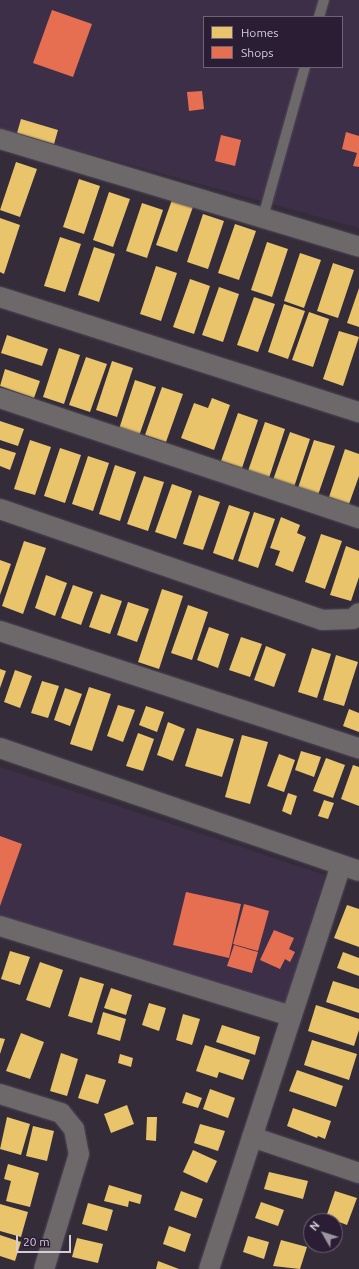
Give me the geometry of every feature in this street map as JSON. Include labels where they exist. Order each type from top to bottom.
[{"type":"street","points":[[0,139],[264,217],[359,247]]},
{"type":"street","points":[[1,299],[359,412]]},
{"type":"street","points":[[0,398],[359,518]]},
{"type":"street","points":[[0,509],[322,620],[353,619],[359,613]]},
{"type":"street","points":[[0,631],[359,748]]},
{"type":"street","points":[[0,748],[350,869],[291,1016],[209,1269]]},
{"type":"street","points":[[0,926],[291,1016]]},
{"type":"street","points":[[0,1094],[61,1113],[74,1129],[79,1154],[44,1269]]},
{"type":"street","points":[[252,1137],[359,1173]]},
{"type":"lane","points":[[319,16],[324,0]]},
{"type":"lane","points":[[264,217],[305,68]]},
{"type":"shaded area","points":[[0,0],[359,0],[359,228],[0,129]]},
{"type":"shaded area","points":[[0,767],[325,875],[285,1006],[0,916]]},
{"type":"building: Homes","points":[[21,119],[58,130],[54,144],[17,133]]},
{"type":"building: Homes","points":[[16,162],[37,169],[20,217],[0,210]]},
{"type":"building: Homes","points":[[79,179],[100,186],[84,234],[63,227]]},
{"type":"building: Homes","points":[[109,192],[130,199],[113,247],[93,240]]},
{"type":"building: Homes","points":[[173,197],[194,204],[177,252],[156,245]]},
{"type":"building: Homes","points":[[142,203],[163,210],[147,258],[126,251]]},
{"type":"building: Homes","points":[[203,214],[224,221],[208,269],[187,262]]},
{"type":"building: Homes","points":[[0,218],[20,225],[4,274],[0,272]]},
{"type":"building: Homes","points":[[235,224],[256,231],[239,280],[218,273]]},
{"type":"building: Homes","points":[[60,237],[81,244],[65,292],[44,286]]},
{"type":"building: Homes","points":[[267,242],[288,249],[272,297],[251,290]]},
{"type":"building: Homes","points":[[94,247],[115,254],[99,302],[78,295]]},
{"type":"building: Homes","points":[[300,253],[321,260],[304,308],[284,301]]},
{"type":"building: Homes","points":[[333,263],[354,270],[338,318],[317,311]]},
{"type":"building: Homes","points":[[156,266],[177,273],[161,321],[140,314]]},
{"type":"building: Homes","points":[[190,279],[210,286],[194,334],[173,327]]},
{"type":"building: Homes","points":[[219,287],[239,294],[223,342],[202,335]]},
{"type":"building: Homes","points":[[359,288],[359,327],[347,323]]},
{"type":"building: Homes","points":[[254,297],[275,304],[258,352],[237,345]]},
{"type":"building: Homes","points":[[284,304],[305,311],[288,359],[268,352]]},
{"type":"building: Homes","points":[[309,312],[329,319],[313,367],[292,360]]},
{"type":"building: Homes","points":[[339,331],[359,337],[343,386],[323,379]]},
{"type":"building: Homes","points":[[7,335],[48,349],[42,366],[1,353]]},
{"type":"building: Homes","points":[[59,348],[80,355],[64,404],[43,397]]},
{"type":"building: Homes","points":[[86,357],[107,364],[90,412],[69,405]]},
{"type":"building: Homes","points":[[112,361],[133,368],[117,417],[96,410]]},
{"type":"building: Homes","points":[[5,369],[40,381],[34,398],[0,386]]},
{"type":"building: Homes","points":[[135,380],[156,387],[139,436],[119,429]]},
{"type":"building: Homes","points":[[162,387],[183,394],[166,442],[145,435]]},
{"type":"building: Homes","points":[[212,398],[230,405],[214,450],[181,438],[194,403],[208,408]]},
{"type":"building: Homes","points":[[238,413],[258,420],[242,468],[221,461]]},
{"type":"building: Homes","points":[[0,421],[24,429],[18,446],[0,440]]},
{"type":"building: Homes","points":[[265,422],[285,429],[269,478],[248,471]]},
{"type":"building: Homes","points":[[290,432],[310,439],[294,487],[273,480]]},
{"type":"building: Homes","points":[[30,440],[51,447],[35,495],[14,489]]},
{"type":"building: Homes","points":[[314,440],[335,446],[318,495],[298,488]]},
{"type":"building: Homes","points":[[0,448],[16,453],[10,470],[0,466]]},
{"type":"building: Homes","points":[[60,448],[81,455],[65,503],[44,496]]},
{"type":"building: Homes","points":[[345,449],[359,454],[359,476],[349,504],[329,497]]},
{"type":"building: Homes","points":[[88,456],[109,463],[93,511],[72,504]]},
{"type":"building: Homes","points":[[115,465],[136,472],[120,521],[99,514]]},
{"type":"building: Homes","points":[[144,476],[164,482],[148,531],[127,524]]},
{"type":"building: Homes","points":[[172,484],[192,491],[176,539],[155,532]]},
{"type":"building: Homes","points":[[199,495],[220,502],[203,550],[183,544]]},
{"type":"building: Homes","points":[[229,505],[250,512],[233,560],[213,553]]},
{"type":"building: Homes","points":[[254,512],[275,519],[258,568],[238,561]]},
{"type":"building: Homes","points":[[281,517],[300,525],[297,533],[306,537],[293,572],[275,565],[280,551],[270,548]]},
{"type":"building: Homes","points":[[321,534],[342,541],[325,589],[305,582]]},
{"type":"building: Homes","points":[[24,541],[46,548],[23,614],[2,606]]},
{"type":"building: Homes","points":[[346,546],[359,551],[359,577],[351,601],[330,595]]},
{"type":"building: Homes","points":[[0,560],[11,564],[0,595]]},
{"type":"building: Homes","points":[[46,575],[67,583],[55,616],[35,608]]},
{"type":"building: Homes","points":[[73,585],[93,592],[81,625],[61,618]]},
{"type":"building: Homes","points":[[162,589],[183,596],[159,669],[138,662]]},
{"type":"building: Homes","points":[[101,594],[122,601],[110,634],[89,627]]},
{"type":"building: Homes","points":[[128,602],[149,609],[137,642],[117,635]]},
{"type":"building: Homes","points":[[188,605],[208,612],[192,660],[171,653]]},
{"type":"building: Homes","points":[[209,627],[229,634],[218,668],[197,660]]},
{"type":"building: Homes","points":[[241,637],[262,644],[250,677],[229,670]]},
{"type":"building: Homes","points":[[266,646],[286,654],[274,687],[254,680]]},
{"type":"building: Homes","points":[[312,648],[331,654],[317,698],[298,692]]},
{"type":"building: Homes","points":[[336,655],[358,662],[344,706],[323,700]]},
{"type":"building: Homes","points":[[0,669],[6,671],[0,688]]},
{"type":"building: Homes","points":[[15,670],[32,676],[20,708],[4,702]]},
{"type":"building: Homes","points":[[42,681],[59,686],[48,718],[31,713]]},
{"type":"building: Homes","points":[[89,687],[111,694],[92,751],[70,744]]},
{"type":"building: Homes","points":[[65,688],[82,694],[70,726],[54,720]]},
{"type":"building: Homes","points":[[118,705],[135,710],[123,742],[107,736]]},
{"type":"building: Homes","points":[[146,706],[164,712],[157,732],[139,725]]},
{"type":"building: Homes","points":[[349,709],[359,713],[359,732],[343,726]]},
{"type":"building: Homes","points":[[168,722],[185,729],[173,761],[157,755]]},
{"type":"building: Homes","points":[[197,728],[234,739],[222,777],[185,766]]},
{"type":"building: Homes","points":[[138,733],[154,739],[143,771],[126,766]]},
{"type":"building: Homes","points":[[242,735],[268,742],[250,804],[225,797]]},
{"type":"building: Homes","points":[[301,751],[321,757],[314,777],[295,770]]},
{"type":"building: Homes","points":[[279,754],[295,760],[284,792],[267,786]]},
{"type":"building: Homes","points":[[326,758],[345,765],[333,798],[313,791]]},
{"type":"building: Homes","points":[[353,765],[359,767],[359,806],[341,799]]},
{"type":"building: Homes","points":[[288,793],[297,796],[291,815],[282,811]]},
{"type":"building: Homes","points":[[324,800],[334,803],[328,819],[318,816]]},
{"type":"building: Homes","points":[[347,905],[359,909],[359,947],[334,938]]},
{"type":"building: Homes","points":[[10,951],[30,957],[20,985],[1,979]]},
{"type":"building: Homes","points":[[343,952],[359,958],[359,976],[337,968]]},
{"type":"building: Homes","points":[[40,962],[63,970],[50,1008],[26,1000]]},
{"type":"building: Homes","points":[[80,977],[104,984],[92,1023],[68,1016]]},
{"type":"building: Homes","points":[[333,981],[359,989],[359,1013],[326,1002]]},
{"type":"building: Homes","points":[[111,988],[132,995],[126,1015],[104,1008]]},
{"type":"building: Homes","points":[[149,1003],[166,1008],[159,1031],[142,1025]]},
{"type":"building: Homes","points":[[316,1005],[359,1019],[359,1030],[354,1046],[308,1031]]},
{"type":"building: Homes","points":[[103,1012],[126,1019],[120,1041],[97,1034]]},
{"type":"building: Homes","points":[[183,1014],[200,1019],[192,1045],[176,1040]]},
{"type":"building: Homes","points":[[222,1025],[260,1037],[255,1055],[216,1042]]},
{"type":"building: Homes","points":[[21,1033],[44,1042],[30,1079],[6,1071]]},
{"type":"building: Homes","points":[[0,1038],[5,1039],[0,1054]]},
{"type":"building: Homes","points":[[312,1040],[357,1054],[349,1080],[304,1065]]},
{"type":"building: Homes","points":[[205,1045],[250,1060],[243,1080],[219,1072],[217,1078],[196,1071]]},
{"type":"building: Homes","points":[[61,1053],[78,1059],[67,1096],[50,1091]]},
{"type":"building: Homes","points":[[120,1054],[133,1058],[131,1067],[118,1063]]},
{"type":"building: Homes","points":[[297,1070],[343,1086],[336,1107],[289,1091]]},
{"type":"building: Homes","points":[[86,1074],[106,1080],[98,1104],[78,1098]]},
{"type":"building: Homes","points":[[210,1089],[235,1098],[228,1118],[203,1109]]},
{"type":"building: Homes","points":[[186,1092],[202,1098],[198,1108],[182,1103]]},
{"type":"building: Homes","points":[[127,1105],[134,1124],[111,1133],[104,1114]]},
{"type":"building: Homes","points":[[293,1108],[331,1121],[325,1139],[318,1136],[317,1138],[287,1126]]},
{"type":"building: Homes","points":[[7,1117],[30,1124],[21,1155],[0,1149]]},
{"type":"building: Homes","points":[[147,1117],[157,1117],[156,1141],[146,1140]]},
{"type":"building: Homes","points":[[200,1124],[225,1131],[218,1151],[194,1143]]},
{"type":"building: Homes","points":[[33,1126],[54,1131],[47,1161],[26,1156]]},
{"type":"building: Homes","points":[[193,1150],[217,1161],[207,1183],[183,1172]]},
{"type":"building: Homes","points":[[8,1164],[39,1173],[30,1207],[6,1201],[11,1181],[4,1179]]},
{"type":"building: Homes","points":[[269,1172],[308,1181],[303,1199],[264,1189]]},
{"type":"building: Homes","points":[[109,1185],[142,1195],[140,1204],[129,1201],[128,1207],[104,1201]]},
{"type":"building: Homes","points":[[181,1191],[203,1199],[196,1218],[174,1210]]},
{"type":"building: Homes","points":[[335,1191],[357,1198],[347,1225],[343,1223],[343,1213],[327,1213]]},
{"type":"building: Homes","points":[[261,1202],[284,1210],[278,1226],[255,1218]]},
{"type":"building: Homes","points":[[88,1203],[113,1210],[107,1231],[82,1224]]},
{"type":"building: Homes","points":[[0,1204],[28,1212],[21,1237],[0,1231]]},
{"type":"building: Homes","points":[[169,1226],[191,1234],[185,1252],[163,1244]]},
{"type":"building: Homes","points":[[0,1235],[21,1242],[15,1261],[0,1256]]},
{"type":"building: Homes","points":[[248,1236],[269,1242],[264,1259],[243,1252]]},
{"type":"building: Homes","points":[[77,1238],[103,1244],[98,1263],[72,1257]]},
{"type":"building: Homes","points":[[281,1240],[303,1246],[303,1253],[305,1253],[300,1269],[273,1266]]},
{"type":"building: Homes","points":[[158,1261],[179,1269],[156,1269]]},
{"type":"building: Shops","points":[[52,10],[92,24],[73,77],[33,63]]},
{"type":"building: Shops","points":[[202,91],[204,109],[189,111],[187,92]]},
{"type":"building: Shops","points":[[346,132],[359,136],[359,167],[353,166],[357,153],[342,149]]},
{"type":"building: Shops","points":[[221,135],[241,140],[235,166],[215,161]]},
{"type":"building: Shops","points":[[0,836],[22,844],[0,906]]},
{"type":"building: Shops","points":[[186,892],[241,904],[229,958],[173,945]]},
{"type":"building: Shops","points":[[244,904],[269,911],[258,951],[233,944]]},
{"type":"building: Shops","points":[[274,930],[294,938],[289,949],[295,952],[290,962],[285,959],[280,969],[260,960]]},
{"type":"building: Shops","points":[[234,945],[258,952],[252,973],[227,966]]}]
